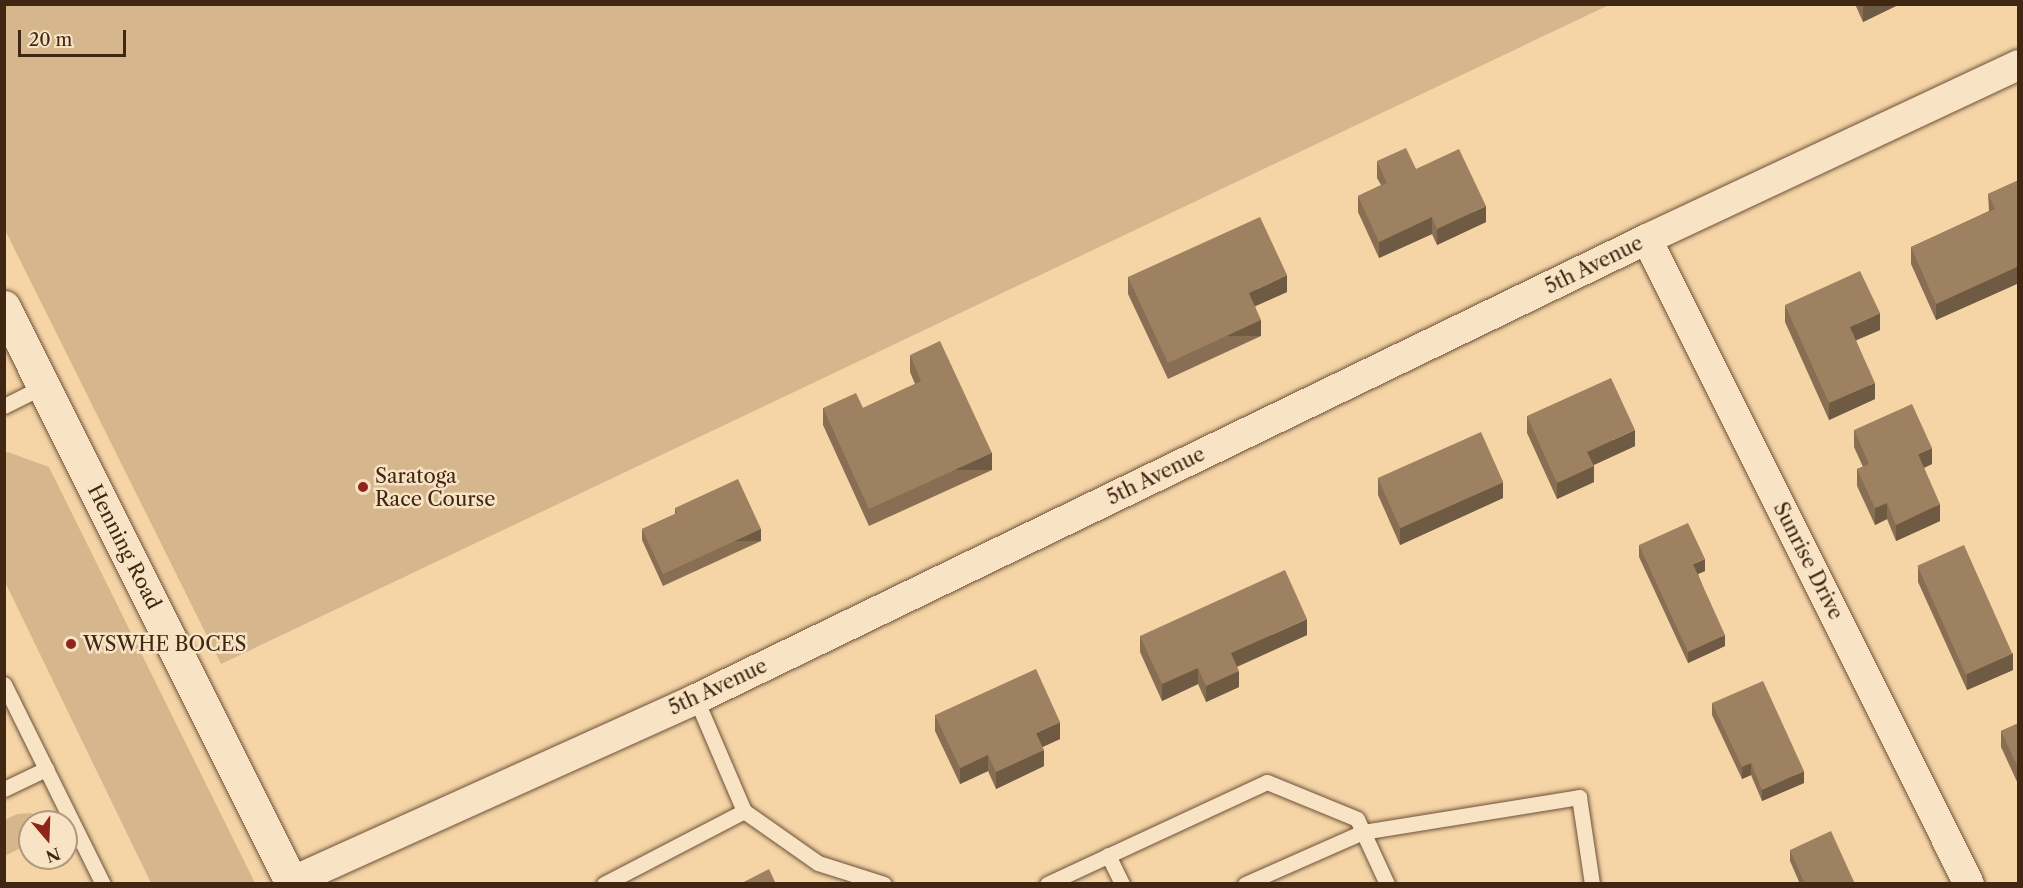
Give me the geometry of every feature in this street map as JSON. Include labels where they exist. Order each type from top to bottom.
[{"type":"street","name":"5th Avenue","points":[[292,883],[696,699],[1647,239],[2019,65]]},
{"type":"street","name":"Sunrise Drive","points":[[1647,239],[1969,884]]},
{"type":"street","name":"Henning Road","points":[[4,307],[292,883]]},
{"type":"lane","points":[[4,406],[44,386]]},
{"type":"lane","points":[[4,684],[103,884]]},
{"type":"lane","points":[[696,699],[744,812],[818,863],[884,884]]},
{"type":"lane","points":[[4,789],[46,768]]},
{"type":"lane","points":[[1047,884],[1267,782],[1358,819],[1387,884]]},
{"type":"lane","points":[[1245,884],[1363,832],[1579,797],[1592,884]]},
{"type":"lane","points":[[604,884],[744,812]]},
{"type":"lane","points":[[1108,855],[1122,884]]},
{"type":"shaded area","name":"Saratoga Race Course","points":[[5,4],[1609,5],[221,664],[5,230]]},
{"type":"shaded area","name":"WSWHE BOCES","points":[[8,452],[49,467],[255,883],[151,883],[5,582],[4,454]]},
{"type":"shaded area","points":[[17,814],[18,849],[5,856],[5,820]]},
{"type":"building","points":[[1406,148],[1416,169],[1459,149],[1486,206],[1437,229],[1432,217],[1379,242],[1358,196],[1387,183],[1377,161]]},
{"type":"building","points":[[2019,180],[2019,266],[1936,304],[1911,247],[1995,209],[1988,194]]},
{"type":"building","points":[[1260,217],[1287,275],[1249,293],[1261,320],[1168,363],[1128,277]]},
{"type":"building","points":[[1860,271],[1880,313],[1850,327],[1875,383],[1829,403],[1785,305]]},
{"type":"building","points":[[940,341],[992,453],[869,509],[823,408],[856,393],[863,408],[921,381],[910,355]]},
{"type":"building","points":[[1611,378],[1635,430],[1587,452],[1594,466],[1557,483],[1527,416]]},
{"type":"building","points":[[1912,404],[1932,448],[1918,454],[1940,504],[1896,525],[1887,503],[1875,508],[1857,469],[1869,464],[1854,430]]},
{"type":"building","points":[[1481,432],[1503,482],[1400,528],[1378,478]]},
{"type":"building","points":[[738,479],[761,529],[663,574],[642,529],[677,513],[675,508]]},
{"type":"building","points":[[1688,523],[1705,559],[1693,564],[1725,635],[1688,652],[1639,545]]},
{"type":"building","points":[[1964,545],[2012,654],[1966,674],[1917,566]]},
{"type":"building","points":[[1285,570],[1307,619],[1231,653],[1239,671],[1206,686],[1198,668],[1162,684],[1140,636]]},
{"type":"building","points":[[1036,669],[1060,722],[1036,733],[1044,750],[996,772],[988,755],[960,768],[935,715]]},
{"type":"building","points":[[1763,681],[1804,771],[1762,790],[1751,763],[1742,767],[1712,703]]},
{"type":"building","points":[[2019,723],[2019,770],[2001,731]]},
{"type":"building","points":[[1831,831],[1855,884],[1805,884],[1790,850]]},
{"type":"building","points":[[769,869],[776,884],[740,884]]},
{"type":"place","name":"Saratoga Race Course","points":[[363,487]]},
{"type":"place","name":"WSWHE BOCES","points":[[71,644]]}]
